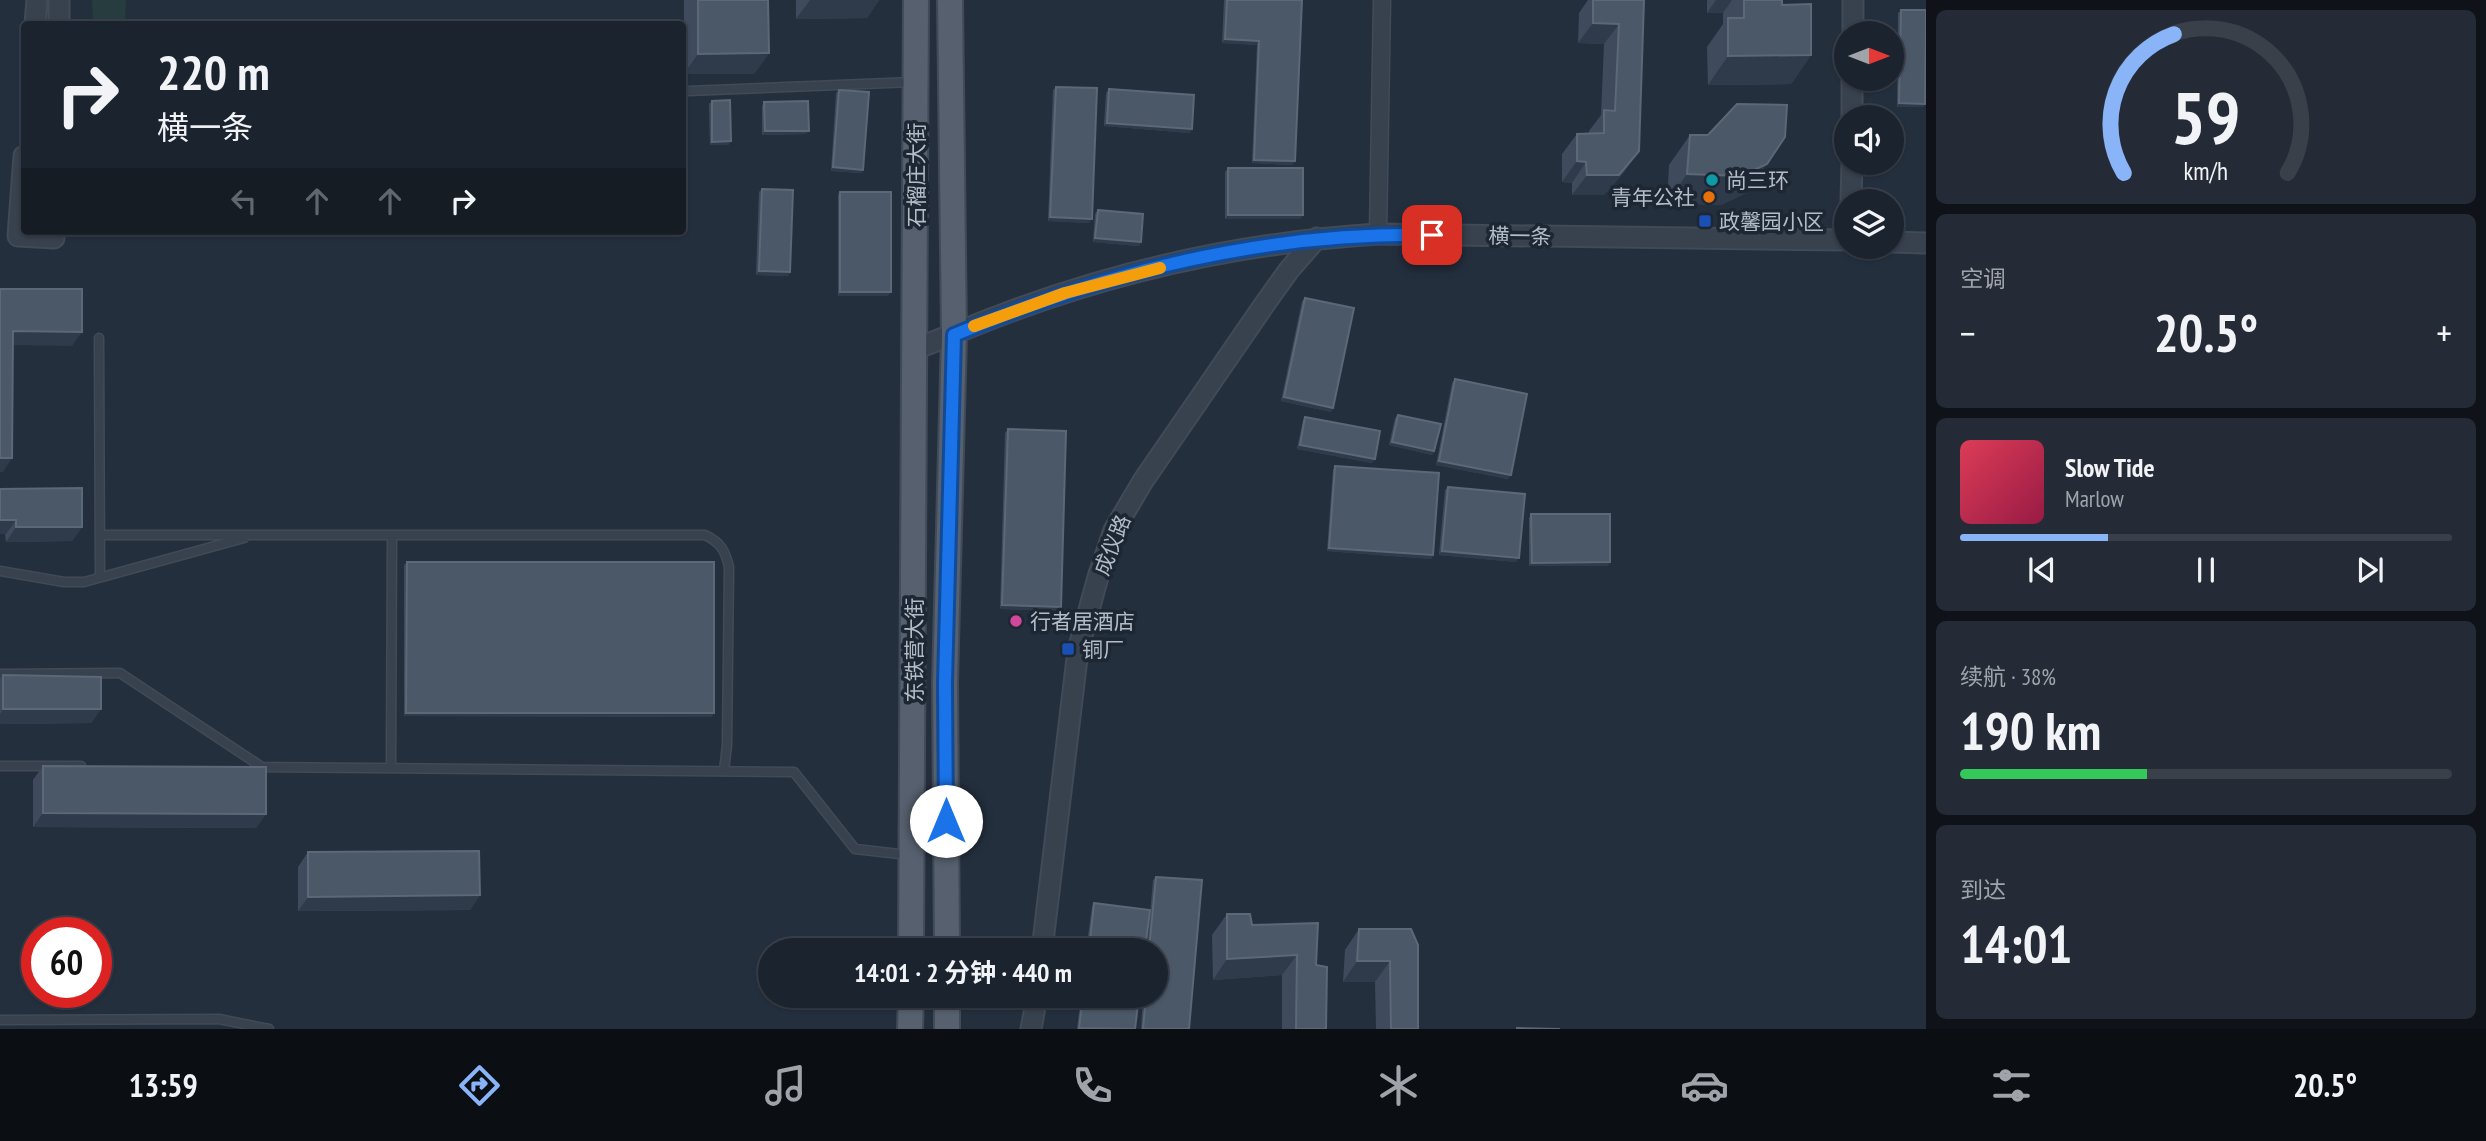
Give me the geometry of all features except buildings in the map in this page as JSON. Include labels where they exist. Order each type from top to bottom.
[{"type":"main road","name":"石榴庄大街","points":[[915,349],[916,0]]},
{"type":"main road","name":"石榴庄大街","points":[[950,0],[954,335]]},
{"type":"main road","name":"东铁营大街","points":[[947,938],[945,683],[954,335]]},
{"type":"main road","name":"东铁营大街","points":[[911,938],[915,349]]},
{"type":"main road","points":[[910,1029],[911,1008]]},
{"type":"main road","points":[[947,1008],[947,1029]]},
{"type":"street","points":[[35,21],[37,0]]},
{"type":"street","points":[[59,0],[59,21]]},
{"type":"street","points":[[1378,234],[1382,0]]},
{"type":"street","points":[[1853,0],[1853,21]]},
{"type":"street","points":[[21,196],[18,236],[54,238],[54,235]]},
{"type":"street","name":"横一条","points":[[915,349],[1004,314],[1126,275],[1317,238],[1378,234],[1834,240]]},
{"type":"street","name":"成仪路","points":[[1043,938],[1077,650],[1114,530],[1143,481],[1264,305],[1289,270],[1317,238]]},
{"type":"street","points":[[1904,242],[1926,243]]},
{"type":"street","points":[[1031,1029],[1035,1008]]},
{"type":"lane","points":[[688,91],[917,81]]},
{"type":"lane","points":[[99,338],[100,577]]},
{"type":"lane","points":[[100,535],[705,535],[717,541],[725,551],[729,567],[727,745],[724,771]]},
{"type":"lane","points":[[0,572],[64,582],[84,582],[254,535]]},
{"type":"lane","points":[[391,768],[392,536]]},
{"type":"lane","points":[[0,674],[120,673],[262,767]]},
{"type":"lane","points":[[0,766],[96,766]]},
{"type":"lane","points":[[248,767],[794,772],[855,849],[912,855]]},
{"type":"lane","points":[[0,1020],[219,1019],[268,1029]]},
{"type":"green space","points":[[92,0],[126,0],[125,21],[93,21]]},
{"type":"slow traffic","points":[[974,326],[1065,293],[1160,268]]},
{"type":"place","name":"尚三环","points":[[1712,180]]},
{"type":"place","name":"青年公社","points":[[1709,197]]},
{"type":"place","name":"政馨园小区","points":[[1705,221]]},
{"type":"place","name":"行者居酒店","points":[[1016,621]]},
{"type":"place","name":"铜厂","points":[[1068,649]]},
{"type":"route","points":[[946,821],[945,683],[954,335],[1065,293],[1126,275],[1217,255],[1317,238],[1378,234],[1432,235]]}]
